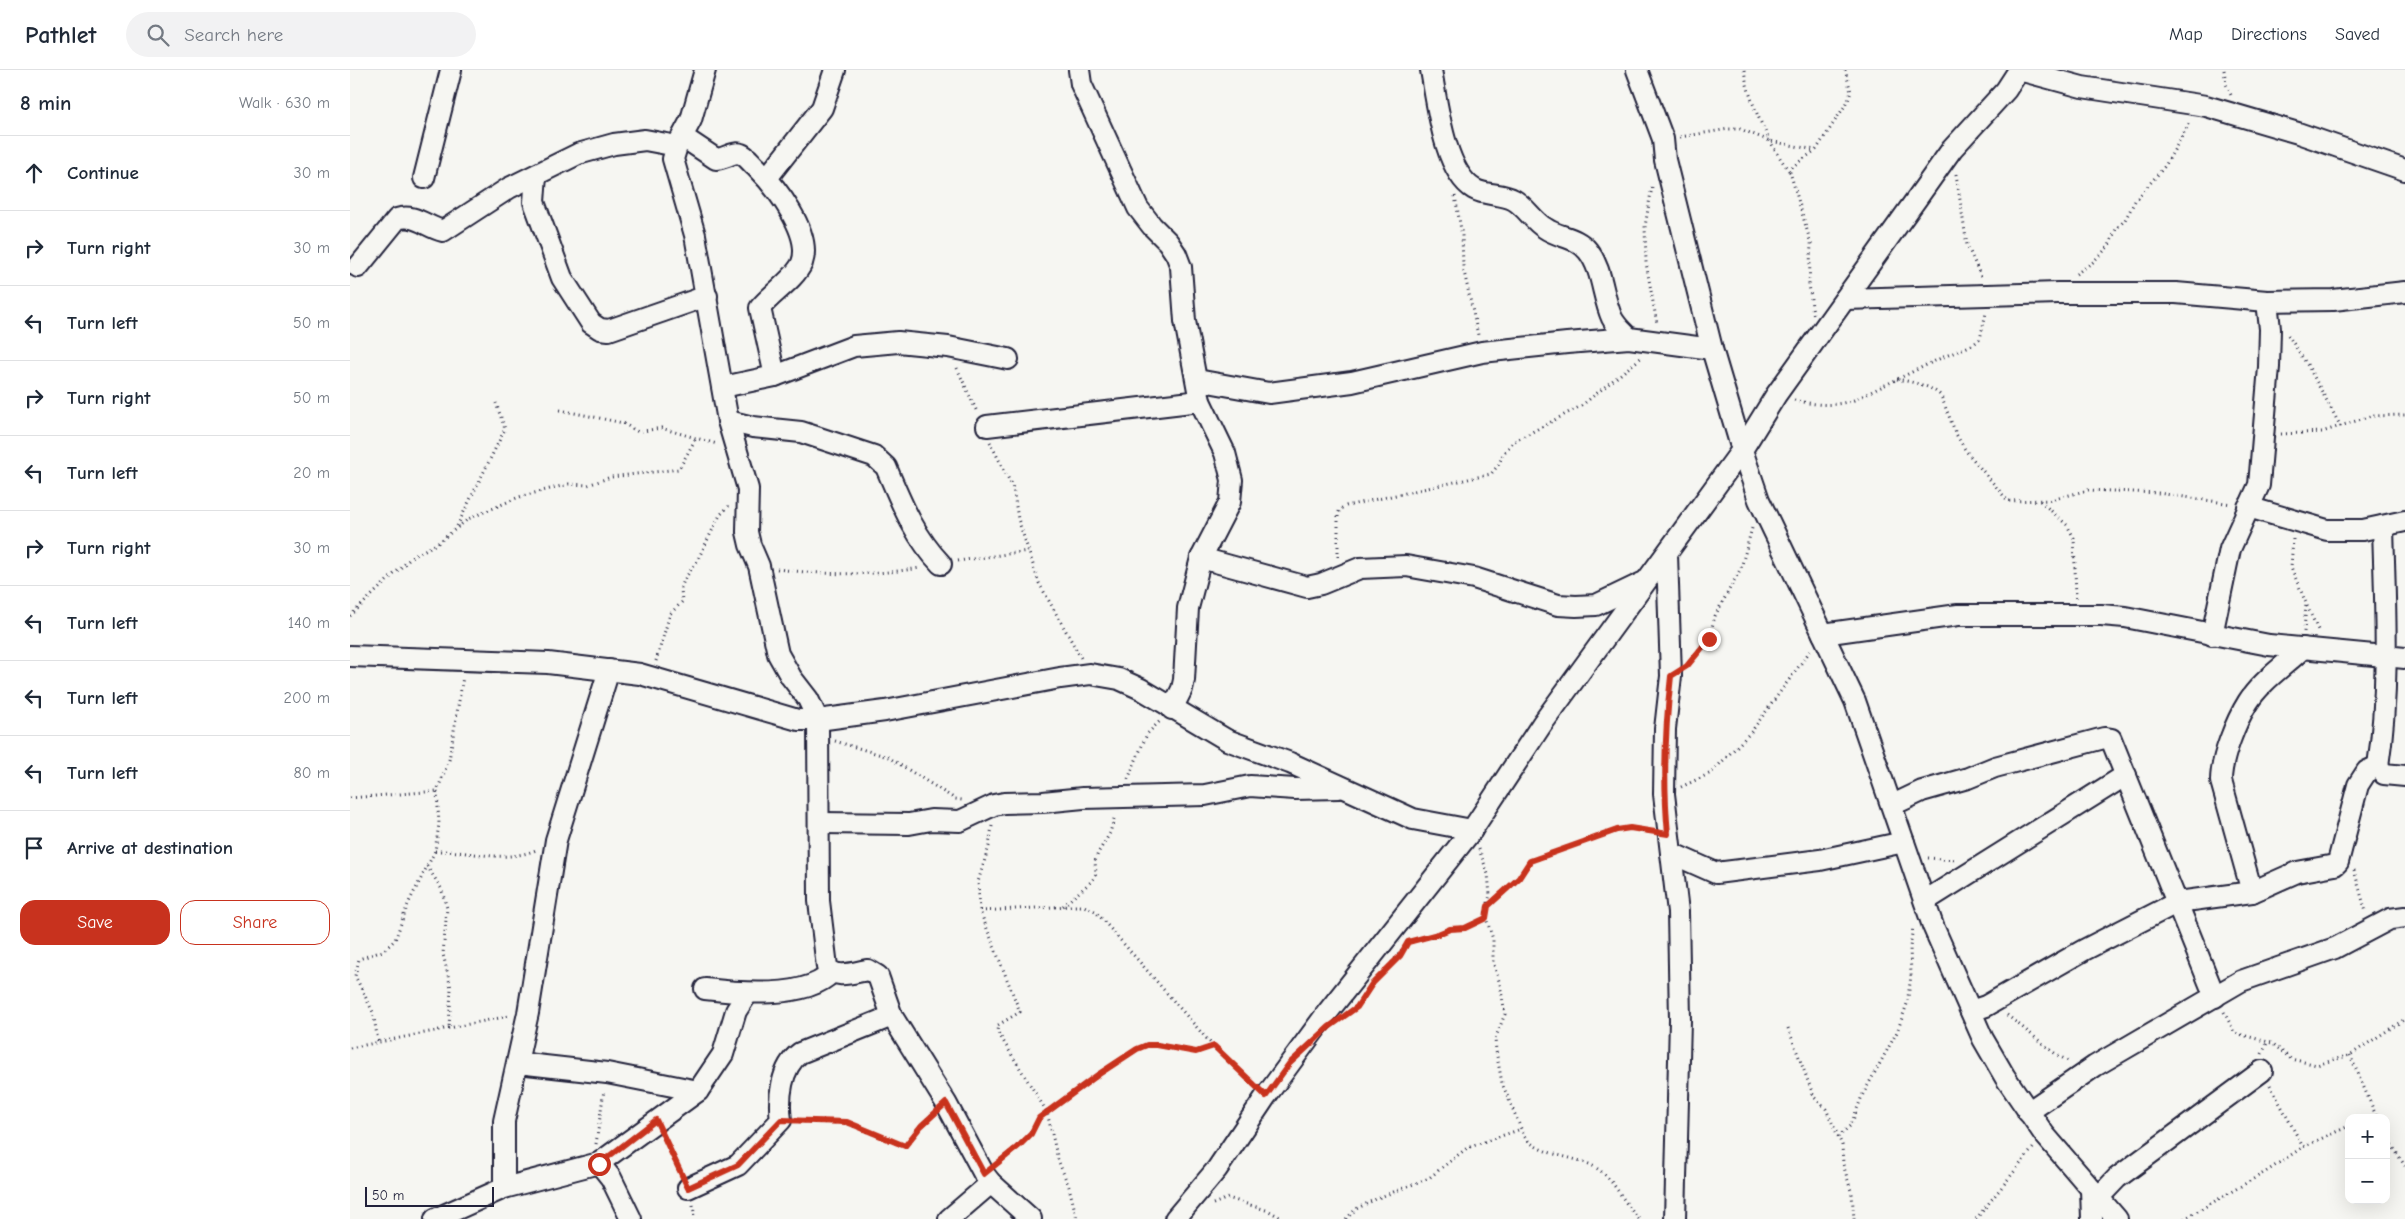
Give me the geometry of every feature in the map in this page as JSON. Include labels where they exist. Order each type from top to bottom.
[{"type":"street","points":[[424,178],[451,70]]},
{"type":"street","points":[[705,70],[698,100],[673,159],[695,235],[728,421],[748,489],[748,532],[750,545],[759,566],[778,654],[808,699],[818,728],[820,901],[827,967],[831,973],[838,975],[868,970],[873,971],[878,976],[892,1016],[946,1103],[987,1178],[1031,1219]]},
{"type":"street","points":[[767,178],[822,108],[836,70]]},
{"type":"street","points":[[1079,70],[1081,84],[1138,208],[1176,254],[1181,267],[1185,321],[1200,401],[1225,453],[1232,480],[1230,502],[1201,558],[1188,608],[1184,680],[1182,689],[1172,709]]},
{"type":"street","points":[[1431,70],[1442,125],[1453,161],[1460,173],[1475,190],[1515,201],[1536,223],[1550,232],[1579,242],[1588,252],[1599,271],[1612,318],[1629,338]]},
{"type":"street","points":[[1637,70],[1663,139],[1665,160],[1712,349],[1759,500],[1855,701],[1933,926],[1979,1008],[1984,1039],[2028,1112],[2094,1194],[2118,1219]]},
{"type":"street","points":[[1175,1219],[1218,1169],[1266,1096],[1327,1013],[1472,830],[1542,724],[1593,657],[1742,450],[1776,395],[1952,149],[2006,90],[2019,70],[2082,87],[2200,105],[2298,133],[2405,170]]},
{"type":"street","points":[[358,267],[397,220],[412,217],[443,231],[452,227],[482,204],[578,154],[614,144],[645,140],[680,142],[716,159],[740,154],[767,178],[792,213],[800,231],[803,247],[802,263],[760,308],[775,376]]},
{"type":"street","points":[[536,175],[534,202],[562,278],[591,323],[600,329],[610,330],[707,296]]},
{"type":"street","points":[[1845,299],[2058,293],[2176,293],[2267,301],[2333,300],[2405,292]]},
{"type":"street","points":[[2212,635],[2230,549],[2259,486],[2269,367],[2270,329],[2267,301]]},
{"type":"street","points":[[1196,380],[1269,393],[1352,382],[1482,352],[1629,338],[1712,349]]},
{"type":"street","points":[[723,387],[775,376],[854,346],[898,342],[948,347],[1008,359]]},
{"type":"street","points":[[987,426],[1200,401]]},
{"type":"street","points":[[728,421],[753,427],[801,432],[881,460],[886,467],[912,526],[929,551],[941,564]]},
{"type":"street","points":[[2248,507],[2327,530],[2363,530],[2405,521]]},
{"type":"street","points":[[2383,526],[2396,656],[2378,766],[2384,774],[2405,776]]},
{"type":"street","points":[[1667,554],[1671,676],[1665,729],[1664,794],[1678,912],[1680,1020],[1675,1219]]},
{"type":"street","points":[[1201,558],[1307,587],[1321,584],[1338,575],[1360,568],[1406,566],[1474,578],[1558,605],[1576,606],[1596,604],[1646,581]]},
{"type":"street","points":[[1823,634],[1958,615],[2076,616],[2125,618],[2269,645],[2396,656]]},
{"type":"street","points":[[2252,892],[2221,780],[2222,762],[2248,701],[2303,648]]},
{"type":"street","points":[[350,656],[548,663],[609,670],[651,677],[798,720],[818,728],[884,712],[1060,678],[1090,674],[1119,679],[1226,740],[1290,762],[1413,819],[1472,830]]},
{"type":"street","points":[[504,1188],[504,1121],[528,1013],[556,840],[609,670]]},
{"type":"street","points":[[1902,801],[1922,791],[1968,778],[1995,767],[2104,738],[2111,740],[2215,997]]},
{"type":"street","points":[[1979,1008],[2084,950],[2178,902],[2252,892],[2297,872],[2335,865],[2338,862],[2358,785],[2367,771],[2378,766]]},
{"type":"street","points":[[1925,901],[2126,775]]},
{"type":"street","points":[[820,823],[908,824],[932,820],[960,821],[994,805],[1120,797],[1205,795],[1250,786],[1295,789],[1344,788]]},
{"type":"street","points":[[1669,843],[1716,874],[1820,860],[1904,842]]},
{"type":"street","points":[[2028,1112],[2095,1066],[2242,981],[2322,953],[2390,919],[2405,917]]},
{"type":"street","points":[[705,989],[747,994],[808,987],[824,980],[831,973]]},
{"type":"street","points":[[435,1219],[504,1188],[596,1164],[698,1091],[723,1054],[736,1011],[747,994]]},
{"type":"street","points":[[688,1188],[738,1165],[781,1120],[779,1101],[792,1059],[800,1053],[892,1016]]},
{"type":"street","points":[[518,1063],[607,1073],[698,1091]]},
{"type":"street","points":[[2094,1194],[2262,1071]]},
{"type":"street","points":[[596,1164],[611,1178],[631,1219]]},
{"type":"street","points":[[949,1219],[987,1178]]},
{"type":"street","points":[[2092,1219],[2094,1194]]},
{"type":"path","points":[[1744,70],[1748,90],[1770,141],[1776,154],[1790,172],[1812,244],[1809,284],[1813,320]]},
{"type":"path","points":[[1790,172],[1792,166],[1816,150],[1848,100],[1851,92],[1844,70]]},
{"type":"path","points":[[2058,293],[2080,269],[2093,262],[2110,246],[2116,229],[2125,220],[2135,201],[2165,166],[2200,105]]},
{"type":"path","points":[[1663,139],[1740,129],[1770,141],[1816,150]]},
{"type":"path","points":[[1776,395],[1813,405],[1843,404],[1968,348],[1980,339],[1990,295],[1967,245],[1952,149]]},
{"type":"path","points":[[1338,575],[1338,514],[1340,509],[1491,474],[1513,442],[1581,406],[1640,359],[1657,342],[1657,322],[1646,263],[1645,226],[1655,178],[1665,160]]},
{"type":"path","points":[[1454,191],[1462,236],[1463,267],[1482,352]]},
{"type":"path","points":[[2286,332],[2308,366],[2341,427]]},
{"type":"path","points":[[948,347],[973,404],[987,426],[993,449],[1013,488],[1018,519],[1039,583],[1090,674]]},
{"type":"path","points":[[1897,379],[1930,388],[1941,396],[1956,434],[1966,451],[2001,496],[2008,501],[2051,500],[2088,490],[2158,493],[2207,499],[2248,507]]},
{"type":"path","points":[[455,529],[505,429],[496,403]]},
{"type":"path","points":[[560,410],[622,423],[638,432],[662,428],[735,449]]},
{"type":"path","points":[[2263,435],[2322,432],[2341,427],[2362,417],[2405,415]]},
{"type":"path","points":[[350,616],[412,557],[438,543],[468,519],[518,497],[569,484],[588,485],[611,477],[679,470],[696,438]]},
{"type":"path","points":[[651,677],[670,614],[682,602],[681,588],[684,580],[697,561],[720,515],[748,489]]},
{"type":"path","points":[[1671,676],[1687,666],[1709,639],[1715,616],[1741,568],[1759,500]]},
{"type":"path","points":[[2039,501],[2067,525],[2074,538],[2076,616]]},
{"type":"path","points":[[2299,522],[2291,543],[2291,567],[2316,628],[2338,651]]},
{"type":"path","points":[[759,566],[822,575],[885,574],[1028,551]]},
{"type":"path","points":[[2303,648],[2306,603]]},
{"type":"path","points":[[1664,794],[1710,773],[1751,732],[1823,634]]},
{"type":"path","points":[[378,1041],[373,1012],[355,976],[359,959],[383,951],[395,940],[408,904],[435,851],[439,824],[437,791],[449,760],[462,692],[464,659]]},
{"type":"path","points":[[1063,906],[1092,881],[1096,874],[1098,853],[1110,833],[1120,797],[1147,734],[1172,709]]},
{"type":"path","points":[[818,728],[888,757],[955,798],[994,805],[989,846],[978,882],[980,911],[1020,1012],[998,1025],[997,1031],[1047,1112],[1058,1160],[1069,1187],[1078,1219]]},
{"type":"path","points":[[350,798],[437,791]]},
{"type":"path","points":[[1488,906],[1519,878],[1530,861],[1617,830],[1630,828],[1669,843]]},
{"type":"path","points":[[1472,830],[1488,874],[1490,895],[1486,918],[1493,939],[1493,962],[1500,984],[1505,1014],[1494,1039],[1502,1083],[1521,1129],[1529,1142],[1540,1148],[1592,1165],[1618,1188],[1639,1219]]},
{"type":"path","points":[[435,851],[456,851],[498,858],[533,851],[556,840]]},
{"type":"path","points":[[2342,841],[2358,879],[2367,916],[2366,924],[2354,937]]},
{"type":"path","points":[[1923,856],[1940,860],[1958,860]]},
{"type":"path","points":[[428,866],[442,888],[447,908],[443,954],[451,988],[448,1028]]},
{"type":"path","points":[[980,911],[1063,906],[1084,906],[1095,911],[1214,1046],[1266,1096]]},
{"type":"path","points":[[1385,971],[1400,956],[1408,942],[1450,929],[1465,928],[1486,918]]},
{"type":"path","points":[[1838,1137],[1851,1125],[1862,1096],[1897,1032],[1907,1004],[1912,976],[1910,947],[1914,919]]},
{"type":"path","points":[[2215,997],[2235,1034],[2272,1043],[2291,1059],[2317,1065],[2350,1055],[2405,1019]]},
{"type":"path","points":[[1979,1008],[2009,1016],[2057,1054],[2069,1061],[2095,1066]]},
{"type":"path","points":[[350,1048],[528,1013]]},
{"type":"path","points":[[1788,1028],[1814,1097],[1826,1109],[1843,1149],[1843,1164],[1850,1184],[1854,1219]]},
{"type":"path","points":[[2267,1043],[2260,1059],[2262,1071],[2303,1147]]},
{"type":"path","points":[[987,1178],[1031,1134],[1039,1118],[1099,1074],[1147,1045],[1196,1052],[1214,1046]]},
{"type":"path","points":[[2350,1055],[2374,1114]]},
{"type":"path","points":[[596,1164],[607,1073]]},
{"type":"path","points":[[781,1120],[847,1122],[905,1146],[921,1126],[946,1103]]},
{"type":"path","points":[[656,1120],[688,1188],[695,1219]]},
{"type":"path","points":[[2184,1219],[2268,1171],[2303,1147],[2345,1128]]},
{"type":"path","points":[[1346,1219],[1356,1209],[1378,1198],[1428,1178],[1467,1148],[1521,1129]]},
{"type":"path","points":[[1976,1219],[2044,1134]]},
{"type":"path","points":[[2390,1142],[2405,1166]]},
{"type":"path","points":[[1207,1207],[1228,1198],[1269,1211],[1283,1219]]},
{"type":"route","points":[[599,1164],[656,1120],[688,1188],[738,1165],[781,1120],[847,1122],[905,1146],[921,1126],[946,1103],[984,1174],[1006,1158],[1031,1134],[1039,1118],[1099,1074],[1137,1049],[1147,1045],[1172,1047],[1196,1052],[1214,1046],[1266,1096],[1289,1064],[1329,1027],[1357,1007],[1372,984],[1400,956],[1408,942],[1450,929],[1465,928],[1486,918],[1488,906],[1519,878],[1526,864],[1530,861],[1553,855],[1576,844],[1617,830],[1630,828],[1668,834],[1664,794],[1665,729],[1671,676],[1687,666],[1709,639]]}]
